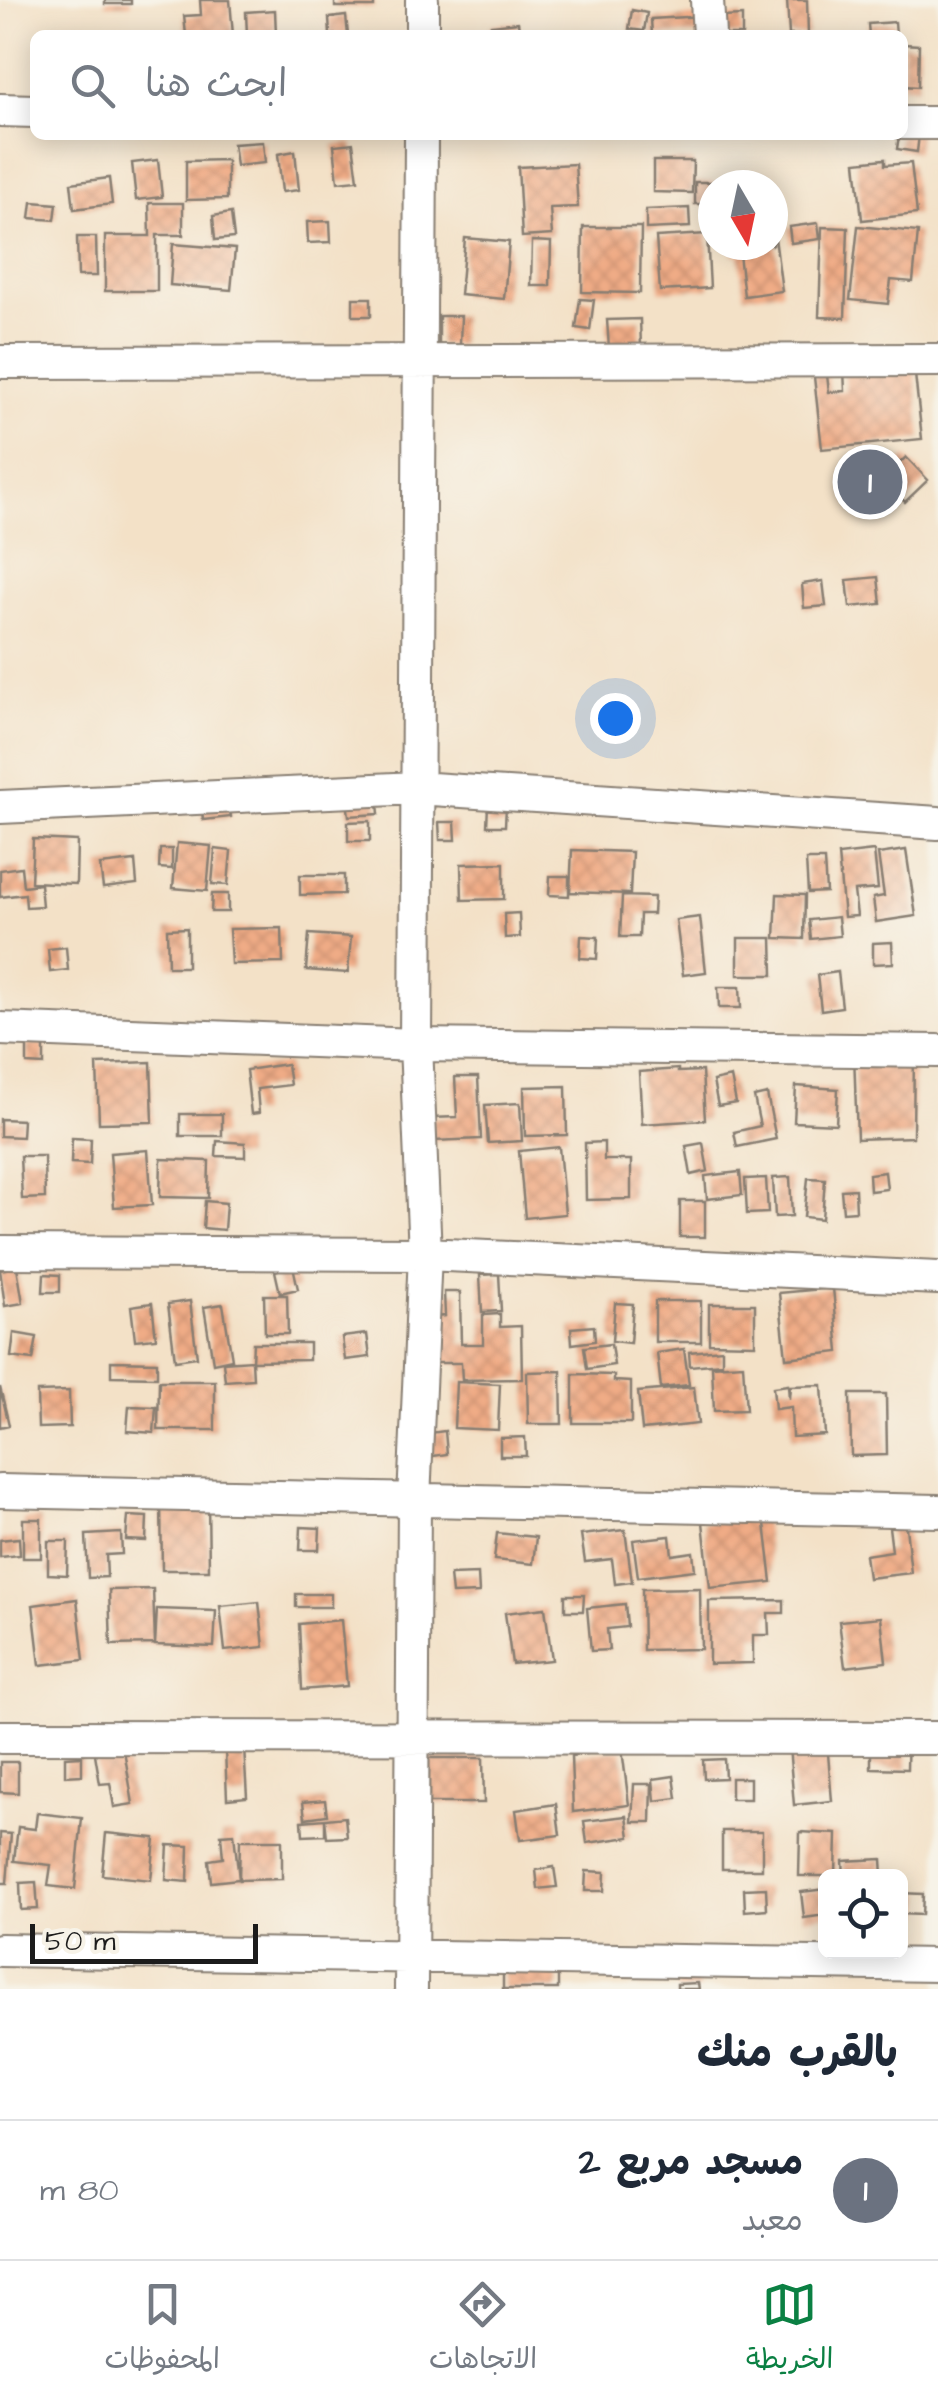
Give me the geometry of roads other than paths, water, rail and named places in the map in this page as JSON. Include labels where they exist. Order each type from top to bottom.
[{"type":"street","points":[[422,0],[422,30]]},
{"type":"street","points":[[707,0],[708,30]]},
{"type":"street","points":[[0,110],[30,111]]},
{"type":"street","points":[[908,123],[938,122]]},
{"type":"street","points":[[411,1974],[414,1500],[425,1254],[416,1045],[421,140]]},
{"type":"street","points":[[0,362],[420,358],[938,360]]},
{"type":"street","points":[[0,807],[417,788],[938,823]]},
{"type":"street","points":[[0,1029],[416,1045],[938,1051]]},
{"type":"street","points":[[0,1252],[425,1254],[938,1278]]},
{"type":"street","points":[[0,1491],[938,1511]]},
{"type":"street","points":[[0,1737],[412,1734],[938,1738]]},
{"type":"street","points":[[0,1950],[411,1974],[938,1964]]},
{"type":"place","name":"مسجد مربع 2","points":[[870,482]]}]
